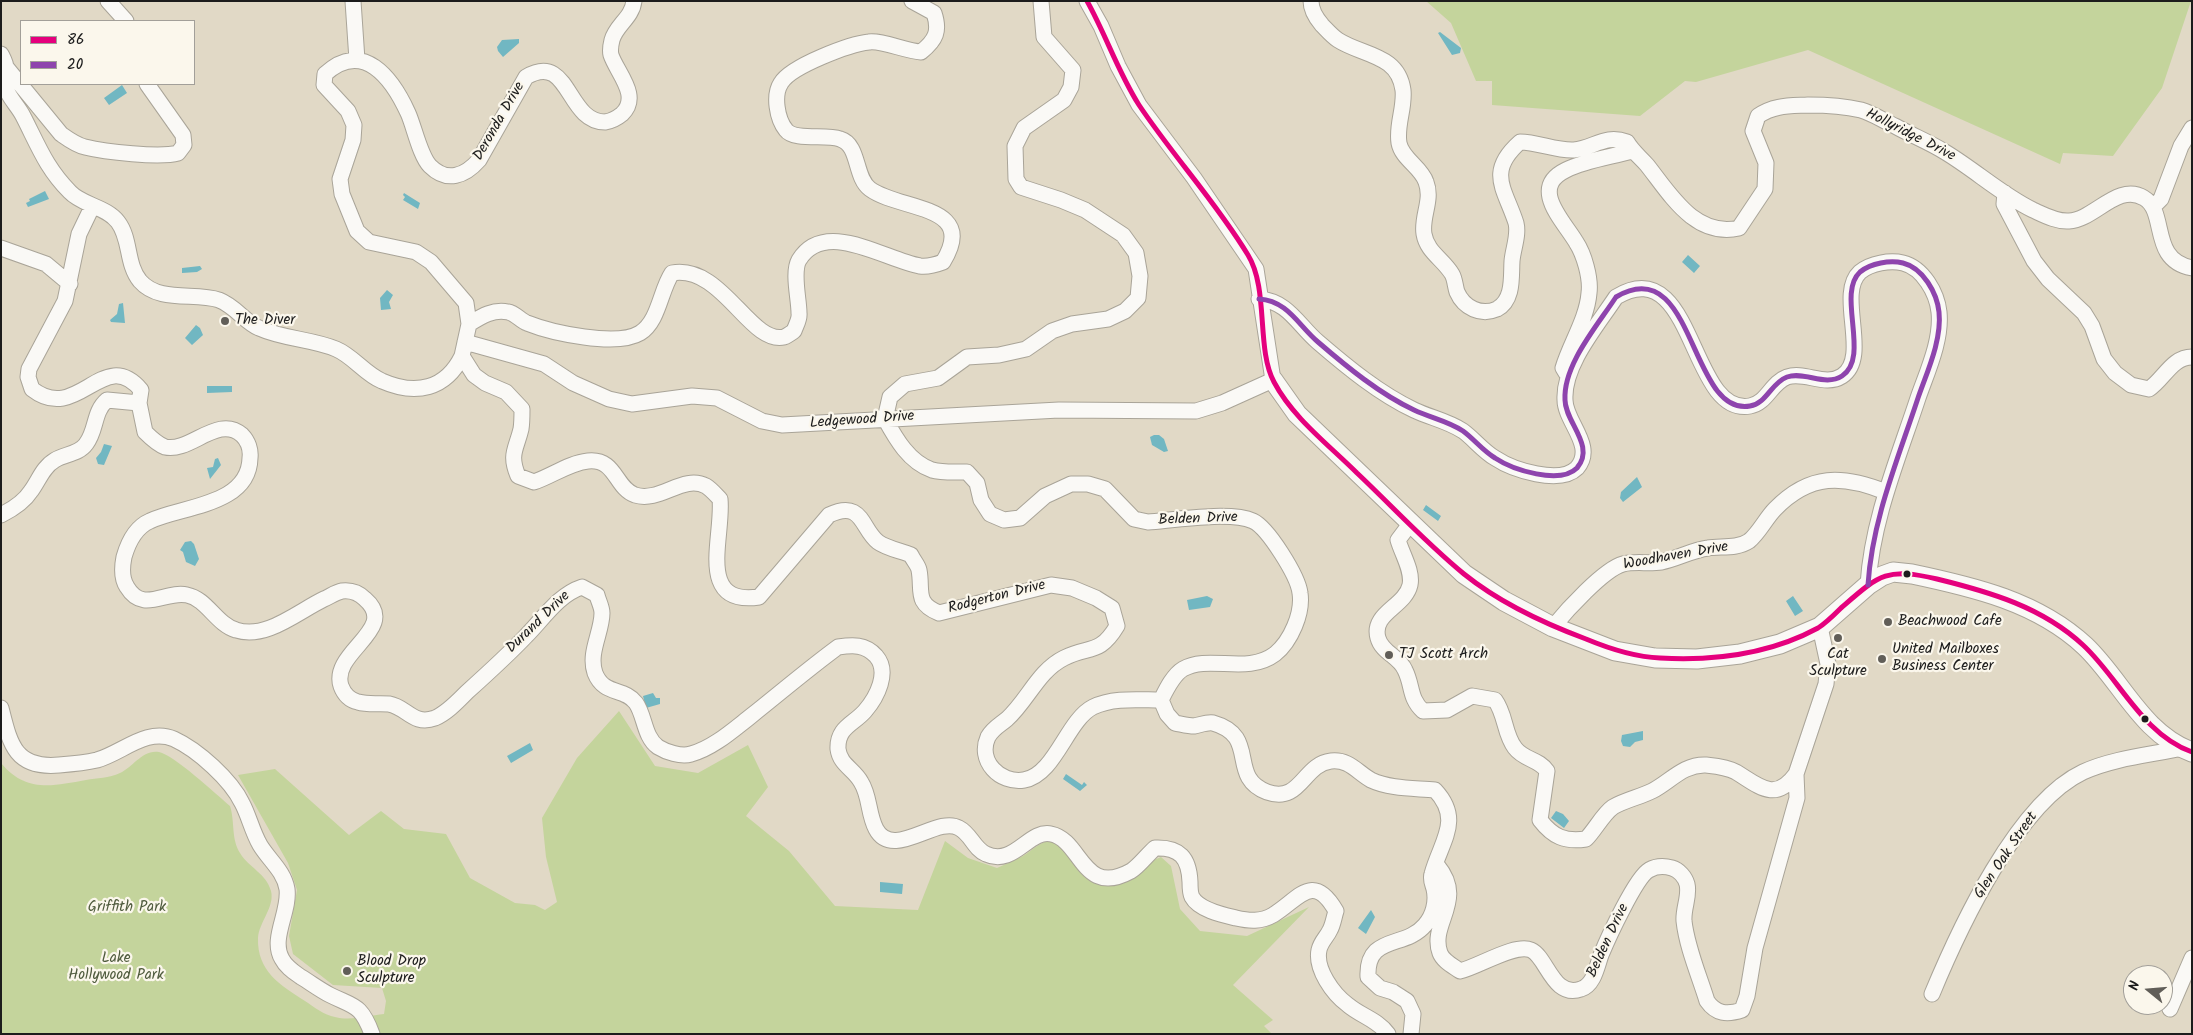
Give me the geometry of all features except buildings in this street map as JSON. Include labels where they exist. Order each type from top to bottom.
[{"type":"street","points":[[108,1],[125,20]]},
{"type":"street","points":[[4,60],[5,86],[23,116],[36,147],[57,179],[73,196],[117,220],[126,238],[133,269],[141,282],[153,290],[168,294],[221,300],[258,328],[337,349],[382,381],[402,387],[419,388],[436,385],[448,378],[463,349],[469,324],[466,303],[431,262],[416,252],[369,242],[357,231],[350,220],[342,194],[340,180],[352,140],[354,125],[348,111],[324,84],[325,74],[333,67],[357,60],[353,1]]},
{"type":"street","name":"Deronda Drive","points":[[357,60],[370,63],[381,72],[400,99],[429,165],[443,174],[455,177],[469,171],[479,160],[526,77],[535,72],[546,71],[557,75],[582,112],[595,121],[616,120],[626,111],[629,99],[628,86],[611,54],[614,32],[628,18],[634,1]]},
{"type":"street","points":[[469,324],[489,312],[510,312],[526,323],[550,330],[602,339],[622,338],[640,333],[649,324],[665,284],[672,274],[682,272],[693,274],[711,283],[766,334],[783,337],[794,331],[800,315],[796,285],[798,261],[811,247],[825,241],[842,241],[921,266],[943,262],[951,249],[953,238],[947,221],[939,214],[881,196],[868,187],[860,176],[851,147],[842,139],[816,135],[798,136],[786,131],[779,115],[777,96],[781,82],[793,70],[838,51],[870,41],[908,51],[921,52],[931,44],[938,34],[938,25],[934,13],[912,1]]},
{"type":"street","points":[[884,419],[890,397],[905,384],[938,378],[967,357],[999,355],[1026,349],[1052,331],[1072,324],[1108,319],[1125,311],[1138,298],[1140,276],[1136,253],[1123,235],[1085,210],[1061,200],[1035,194],[1021,188],[1016,179],[1015,146],[1024,128],[1058,106],[1071,87],[1073,70],[1044,38],[1041,1]]},
{"type":"street","points":[[1087,1],[1139,105],[1247,252],[1256,269],[1259,299],[1273,380],[1297,414],[1410,524],[1464,574],[1504,602],[1553,627],[1615,650],[1655,658],[1697,659],[1740,654],[1780,644],[1820,627],[1868,584],[1894,572],[1912,574],[2010,601],[2041,613],[2059,624],[2086,648],[2145,719],[2187,750]]},
{"type":"street","name":"Hollyridge Drive","points":[[1311,1],[1316,18],[1328,32],[1340,41],[1378,56],[1391,65],[1400,78],[1403,92],[1397,130],[1399,146],[1422,173],[1427,183],[1429,197],[1423,231],[1426,243],[1452,274],[1463,302],[1473,310],[1487,312],[1497,309],[1503,305],[1510,292],[1516,224],[1500,181],[1501,166],[1510,151],[1520,142],[1535,142],[1575,150],[1616,138],[1627,142],[1632,151],[1646,163],[1688,215],[1710,227],[1727,231],[1739,228],[1765,190],[1766,162],[1753,131],[1758,116],[1778,106],[1817,105],[1862,110],[1945,151],[2005,193],[2032,210],[2050,218],[2067,222],[2079,220],[2123,194],[2135,194],[2146,198],[2153,207]]},
{"type":"street","points":[[4,60],[20,81]]},
{"type":"street","points":[[23,85],[61,134],[71,142],[84,147],[168,156],[178,153],[184,145],[183,135],[148,85]]},
{"type":"street","points":[[2192,128],[2181,146],[2161,199],[2153,207],[2162,242],[2171,258],[2184,267],[2192,268]]},
{"type":"street","points":[[1567,375],[1563,368],[1585,312],[1590,292],[1587,273],[1577,244],[1551,205],[1549,189],[1552,180],[1566,170],[1632,151]]},
{"type":"street","points":[[2005,193],[2004,204],[2034,261],[2048,279],[2084,313],[2092,326],[2104,359],[2115,373],[2131,385],[2148,389],[2158,383],[2177,360],[2192,357]]},
{"type":"street","points":[[1,515],[16,507],[30,492],[42,472],[55,460],[70,455],[85,446],[93,431],[96,413],[107,400],[139,403],[141,390],[134,382],[121,376],[95,381],[67,399],[53,400],[32,389],[28,377],[29,369],[66,301],[79,234],[92,207]]},
{"type":"street","points":[[1,248],[46,264],[70,284]]},
{"type":"street","points":[[1259,299],[1273,300],[1283,306],[1317,341],[1378,388],[1414,410],[1444,421],[1463,431],[1495,459],[1525,471],[1558,477],[1569,473],[1578,466],[1582,453],[1581,438],[1564,402],[1567,375],[1616,297],[1628,290],[1641,288],[1656,292],[1669,301],[1677,311],[1697,355],[1719,392],[1729,401],[1742,407],[1752,406],[1762,401],[1777,383],[1792,376],[1801,375],[1831,380],[1843,375],[1850,365],[1853,352],[1852,296],[1854,284],[1860,273],[1882,263],[1894,261],[1908,264],[1920,274],[1934,291],[1939,312],[1938,331],[1932,358],[1886,492],[1870,555],[1868,584]]},
{"type":"street","name":"Ledgewood Drive","points":[[463,349],[544,364],[573,383],[609,399],[632,404],[692,396],[717,398],[762,421],[782,425],[834,424],[884,419],[1059,410],[1196,411],[1222,403],[1273,380]]},
{"type":"street","name":"Rodgerton Drive","points":[[463,349],[474,375],[485,383],[506,392],[522,409],[521,429],[513,449],[512,463],[518,476],[534,482],[571,465],[589,460],[602,462],[613,470],[626,489],[635,495],[657,496],[689,483],[705,486],[720,499],[722,516],[717,551],[717,578],[730,595],[745,599],[760,597],[829,515],[839,510],[850,511],[860,518],[878,543],[911,555],[918,569],[918,585],[922,601],[929,609],[939,613],[1051,585],[1072,588],[1096,598],[1112,608],[1116,626],[1109,639],[1098,648],[1064,658],[1043,674],[1006,720],[996,726],[988,738],[985,753],[988,763],[997,773],[1011,780],[1025,780],[1035,774],[1049,762],[1084,712],[1095,706],[1108,702],[1161,700]]},
{"type":"street","name":"Durand Drive","points":[[139,403],[145,432],[164,446],[175,447],[218,430],[232,429],[243,436],[251,451],[250,466],[244,478],[231,492],[214,502],[148,521],[135,532],[126,549],[122,567],[125,585],[134,596],[148,601],[176,595],[188,595],[199,601],[216,618],[233,630],[252,634],[277,626],[298,612],[341,591],[353,591],[372,606],[375,619],[370,634],[346,659],[341,668],[339,679],[344,694],[356,702],[391,704],[411,717],[422,720],[436,718],[451,708],[526,637],[569,592],[582,587],[597,595],[602,612],[593,660],[595,672],[601,684],[610,691],[631,698],[637,705],[648,734],[656,746],[669,753],[689,755],[709,746],[733,730],[838,647],[855,644],[870,649],[879,660],[882,677],[877,694],[865,712],[843,728],[838,747],[841,761],[858,778],[866,791],[875,828],[881,835],[888,840],[899,841],[943,827],[957,826],[968,833],[978,849],[986,855],[999,856],[1011,854],[1038,836],[1050,833],[1062,837],[1090,872],[1100,877],[1111,877],[1132,871],[1155,848],[1169,848],[1182,856],[1189,865],[1191,896],[1200,906],[1234,918],[1256,921],[1272,916],[1303,892],[1312,890],[1320,892],[1330,900],[1336,911],[1331,929],[1322,940],[1318,951],[1320,966],[1330,986],[1346,1004],[1378,1022],[1388,1034]]},
{"type":"street","name":"Belden Drive","points":[[884,419],[900,445],[915,460],[932,470],[967,472],[977,483],[981,500],[990,514],[1004,520],[1020,518],[1045,496],[1071,484],[1088,484],[1105,489],[1134,519],[1148,522],[1239,516],[1255,522],[1265,531],[1281,554],[1300,593],[1297,616],[1291,634],[1275,654],[1254,664],[1199,665],[1183,669],[1170,684],[1161,700]]},
{"type":"street","name":"Woodhaven Drive","points":[[1553,627],[1596,583],[1622,564],[1661,562],[1693,551],[1734,546],[1749,540],[1776,508],[1796,492],[1815,483],[1831,479],[1845,479],[1886,492]]},
{"type":"street","points":[[1410,524],[1398,540],[1410,574],[1410,585],[1405,596],[1382,617],[1377,628],[1378,638],[1384,650],[1401,662],[1406,671],[1414,703],[1423,711],[1447,710],[1472,696],[1495,700],[1503,710],[1510,741],[1516,750],[1542,763],[1547,771],[1547,782],[1540,804],[1540,820],[1548,831],[1558,838],[1571,841],[1586,839],[1612,808],[1653,791],[1671,777],[1691,767],[1704,765],[1721,767],[1734,771],[1752,784],[1772,790],[1788,785],[1796,774]]},
{"type":"street","name":"Belden Drive","points":[[1437,865],[1445,875],[1449,894],[1447,912],[1439,933],[1440,952],[1448,963],[1460,971],[1472,968],[1511,951],[1530,949],[1537,954],[1550,976],[1569,990],[1581,990],[1591,982],[1610,934],[1640,877],[1650,870],[1662,867],[1674,868],[1686,881],[1688,893],[1684,907],[1684,921],[1707,1001],[1714,1010],[1724,1013],[1742,1010],[1747,996],[1755,948],[1797,798],[1796,774],[1826,684],[1828,664],[1820,627]]},
{"type":"street","points":[[1161,700],[1167,714],[1175,723],[1194,726],[1212,723],[1230,732],[1241,744],[1245,771],[1252,785],[1269,793],[1286,794],[1299,786],[1312,770],[1329,761],[1339,761],[1352,764],[1371,780],[1392,786],[1435,790],[1445,801],[1450,814],[1437,865],[1431,876],[1435,895],[1433,912],[1425,925],[1414,934],[1378,948],[1368,962],[1368,977],[1380,988],[1393,992],[1407,1001],[1413,1014],[1411,1034]]},
{"type":"street","points":[[1,708],[13,747],[25,760],[33,764],[52,766],[97,760],[138,741],[157,736],[167,736],[183,744],[220,774],[237,793],[256,838],[283,877],[288,899],[278,944],[281,959],[292,971],[329,995],[356,1006],[366,1020],[372,1034]]},
{"type":"street","name":"Glen Oak Street","points":[[1932,994],[1953,944],[1983,887],[2018,834],[2045,801],[2063,785],[2083,772],[2112,762],[2187,750]]},
{"type":"street","points":[[2173,1002],[2192,958]]},
{"type":"green space","points":[[1426,1],[2191,1],[2162,88],[2113,156],[2063,153],[2060,164],[1808,50],[1696,82],[1685,81],[1640,116],[1492,105],[1492,81],[1476,81],[1451,23]]},
{"type":"green space","name":"Griffith Park","points":[[619,711],[655,766],[698,773],[748,745],[768,787],[746,816],[789,851],[835,906],[918,910],[945,841],[968,858],[997,868],[1023,856],[1047,841],[1058,841],[1099,883],[1161,857],[1171,866],[1180,909],[1200,931],[1247,936],[1309,907],[1233,985],[1273,1020],[1264,1026],[1272,1034],[1,1034],[1,763],[10,773],[20,779],[40,785],[51,785],[116,775],[148,753],[159,752],[174,760],[230,806],[237,848],[269,885],[272,897],[271,903],[258,938],[261,960],[266,968],[279,983],[319,1011],[335,1017],[353,1018],[384,1014],[386,1001],[382,988],[333,985],[293,954],[289,936],[297,890],[288,863],[238,775],[275,769],[349,835],[381,811],[404,829],[446,834],[470,878],[515,903],[535,905],[545,910],[557,902],[546,857],[542,818],[577,758]]},
{"type":"water","points":[[1440,32],[1461,48],[1460,53],[1452,55],[1438,33]]},
{"type":"water","points":[[519,39],[519,43],[503,57],[498,51],[497,47],[502,40]]},
{"type":"water","points":[[122,85],[127,93],[109,105],[104,98]]},
{"type":"water","points":[[45,191],[49,199],[28,207],[26,203],[30,201],[29,199]]},
{"type":"water","points":[[404,193],[420,203],[418,209],[403,200],[405,197]]},
{"type":"water","points":[[1688,255],[1700,266],[1694,273],[1682,262]]},
{"type":"water","points":[[200,266],[202,269],[197,272],[182,273],[182,268]]},
{"type":"water","points":[[387,290],[393,295],[389,302],[391,309],[381,310],[380,298]]},
{"type":"water","points":[[123,303],[125,323],[111,322],[110,320],[117,314],[119,304]]},
{"type":"water","points":[[196,325],[200,328],[203,335],[192,345],[185,338]]},
{"type":"water","points":[[207,386],[232,386],[232,392],[207,393]]},
{"type":"water","points":[[1159,435],[1164,439],[1168,451],[1164,452],[1152,445],[1150,437]]},
{"type":"water","points":[[104,444],[112,446],[104,465],[98,464],[96,458]]},
{"type":"water","points":[[218,458],[221,465],[210,479],[207,468],[213,467],[215,459]]},
{"type":"water","points":[[1637,477],[1642,487],[1623,502],[1620,498],[1621,492]]},
{"type":"water","points":[[1426,505],[1441,516],[1438,521],[1423,510]]},
{"type":"water","points":[[191,541],[194,544],[199,559],[195,566],[186,562],[183,552],[180,550],[185,542]]},
{"type":"water","points":[[1207,596],[1213,599],[1210,607],[1189,610],[1187,600]]},
{"type":"water","points":[[1793,596],[1803,611],[1795,616],[1786,601]]},
{"type":"water","points":[[653,693],[656,698],[660,698],[660,704],[646,708],[643,696]]},
{"type":"water","points":[[1643,731],[1643,740],[1635,742],[1630,747],[1623,746],[1621,741],[1622,735]]},
{"type":"water","points":[[530,743],[533,750],[511,763],[507,756]]},
{"type":"water","points":[[1066,774],[1082,785],[1084,782],[1087,785],[1080,791],[1063,779]]},
{"type":"water","points":[[1556,811],[1563,814],[1569,821],[1564,828],[1551,818]]},
{"type":"water","points":[[880,882],[903,884],[902,894],[880,892]]},
{"type":"water","points":[[1371,910],[1375,917],[1366,934],[1358,928]]},
{"type":"transit line","name":"86","points":[[1087,1],[1139,105],[1236,235],[1248,255],[1254,269],[1261,301],[1265,353],[1274,382],[1282,395],[1312,431],[1436,550],[1464,574],[1492,594],[1538,619],[1604,646],[1641,656],[1680,659],[1721,657],[1761,650],[1781,644],[1821,626],[1875,581],[1894,574],[1920,575],[1976,589],[2014,603],[2050,620],[2083,645],[2096,658],[2145,719],[2174,744],[2192,752]]},
{"type":"transit line","name":"20","points":[[1259,299],[1278,304],[1285,309],[1329,351],[1364,379],[1401,404],[1457,428],[1503,463],[1536,474],[1560,475],[1569,473],[1577,468],[1582,460],[1583,451],[1582,443],[1566,408],[1566,387],[1569,373],[1591,333],[1616,297],[1642,289],[1662,296],[1677,314],[1714,387],[1730,403],[1750,406],[1761,401],[1777,384],[1787,377],[1801,376],[1829,380],[1842,376],[1850,367],[1854,355],[1851,295],[1854,282],[1860,272],[1881,263],[1903,263],[1910,266],[1923,276],[1932,289],[1939,312],[1938,334],[1933,356],[1880,513],[1870,561],[1868,585]]},
{"type":"place","name":"The Diver","points":[[225,321]]},
{"type":"place","name":"Beachwood Cafe","points":[[1888,622]]},
{"type":"place","name":"Cat Sculpture","points":[[1838,638]]},
{"type":"place","name":"TJ Scott Arch","points":[[1389,655]]},
{"type":"place","name":"United Mailboxes Business Center","points":[[1882,659]]},
{"type":"place","name":"Blood Drop Sculpture","points":[[347,971]]},
{"type":"park label","name":"Lake Hollywood Park","points":[[116,968]]}]
